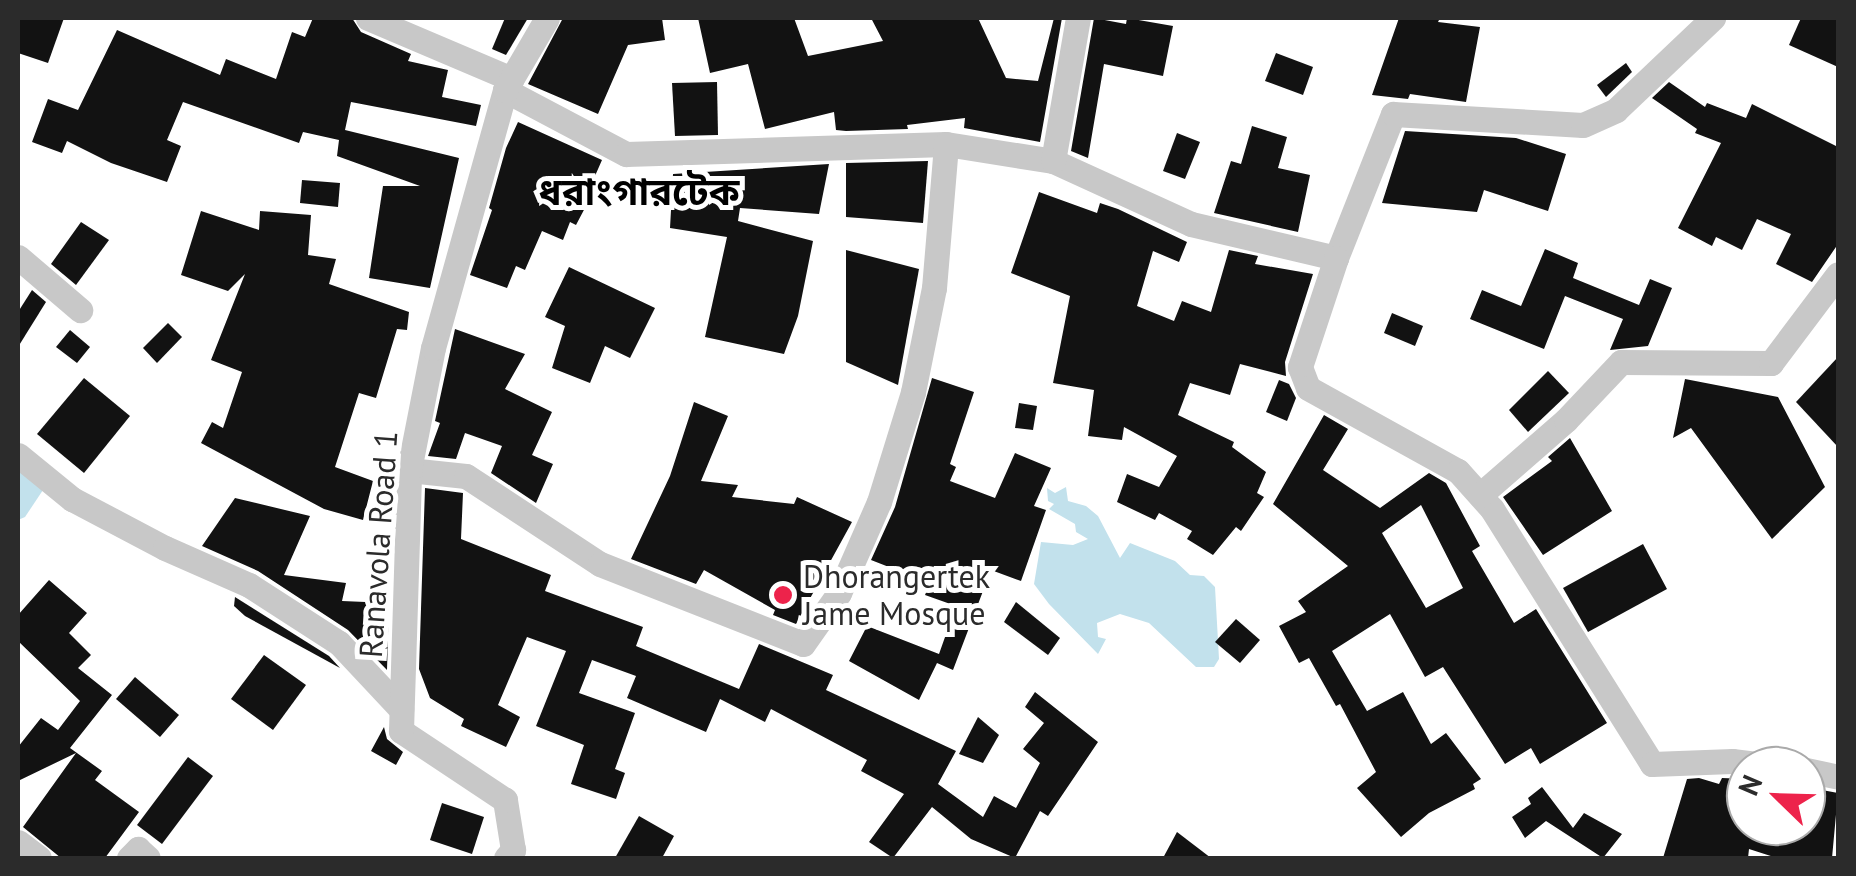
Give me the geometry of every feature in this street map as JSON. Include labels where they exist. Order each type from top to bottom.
[{"type":"street","points":[[368,18],[508,85],[626,154],[946,144],[1053,161],[1191,224],[1336,258]]},
{"type":"street","name":"Ranavola Road 1","points":[[401,709],[409,470],[432,348],[508,85],[547,18]]},
{"type":"street","points":[[1053,161],[1078,18]]},
{"type":"street","points":[[1713,18],[1616,110],[1583,125],[1393,114],[1336,258],[1300,367],[1308,388],[1458,471],[1480,496],[1652,764],[1726,761]]},
{"type":"street","points":[[409,470],[466,476],[600,564],[802,644],[838,593],[880,502],[913,392],[934,288],[946,144]]},
{"type":"street","points":[[18,257],[80,310]]},
{"type":"street","points":[[1480,496],[1566,420],[1621,362],[1771,363],[1838,274]]},
{"type":"street","points":[[18,455],[72,499],[165,548],[249,585],[338,643],[401,709],[401,731],[505,800],[513,850],[506,858]]},
{"type":"street","points":[[18,842],[38,858]]},
{"type":"street","points":[[128,858],[138,849],[148,858]]},
{"type":"water","points":[[18,464],[45,487],[25,517],[18,520]]},
{"type":"water","points":[[1066,487],[1068,501],[1086,506],[1098,516],[1120,558],[1130,543],[1175,561],[1190,575],[1204,576],[1215,587],[1219,659],[1214,667],[1196,667],[1149,623],[1120,614],[1097,623],[1098,637],[1106,639],[1098,654],[1049,604],[1034,584],[1041,542],[1073,545],[1088,539],[1076,532],[1075,524],[1049,509],[1054,504],[1048,501],[1047,488],[1055,493]]},
{"type":"building","points":[[18,18],[64,18],[48,63],[18,53]]},
{"type":"building","points":[[313,18],[352,18],[361,32],[411,54],[408,61],[448,70],[442,97],[481,105],[476,126],[351,102],[345,130],[459,158],[430,288],[369,278],[383,186],[420,186],[337,156],[339,140],[303,132],[299,143],[183,102],[167,140],[181,146],[167,182],[111,163],[67,141],[62,153],[32,142],[48,99],[78,110],[117,30],[220,75],[226,59],[276,79],[292,32],[305,37]]},
{"type":"building","points":[[505,18],[528,18],[506,55],[492,49]]},
{"type":"building","points":[[563,18],[662,18],[665,40],[628,45],[598,114],[528,84]]},
{"type":"building","points":[[698,18],[794,18],[808,56],[883,41],[871,18],[978,18],[1006,78],[1038,81],[1054,18],[1062,18],[1040,142],[964,128],[965,118],[907,125],[908,129],[846,131],[836,130],[834,112],[765,129],[748,64],[710,73]]},
{"type":"building","points":[[1094,18],[1126,24],[1127,18],[1173,26],[1163,76],[1104,64],[1088,158],[1071,151]]},
{"type":"building","points":[[1399,18],[1440,18],[1438,22],[1480,27],[1466,102],[1410,94],[1408,99],[1372,95]]},
{"type":"building","points":[[1801,18],[1838,18],[1838,67],[1789,45]]},
{"type":"building","points":[[1276,53],[1313,67],[1303,95],[1265,81]]},
{"type":"building","points":[[1626,63],[1632,72],[1606,97],[1597,85]]},
{"type":"building","points":[[717,82],[718,135],[675,136],[672,83]]},
{"type":"building","points":[[1669,82],[1705,107],[1707,103],[1746,118],[1752,104],[1838,147],[1838,244],[1812,282],[1776,264],[1791,234],[1757,219],[1742,250],[1716,237],[1712,246],[1678,228],[1721,143],[1695,133],[1697,129],[1652,98]]},
{"type":"building","points":[[518,122],[602,160],[591,185],[596,187],[576,225],[570,222],[563,240],[542,231],[525,270],[516,266],[507,288],[470,275],[492,210],[489,208],[506,148]]},
{"type":"building","points":[[1252,126],[1287,137],[1278,168],[1310,175],[1298,232],[1214,213],[1231,161],[1241,164]]},
{"type":"building","points":[[1405,131],[1516,138],[1566,154],[1548,211],[1484,190],[1477,212],[1382,203]]},
{"type":"building","points":[[1177,133],[1200,142],[1185,179],[1163,171]]},
{"type":"building","points":[[928,161],[923,223],[846,217],[846,163]]},
{"type":"building","points":[[829,164],[819,214],[740,208],[738,221],[813,241],[798,316],[784,354],[705,337],[727,237],[670,228],[673,174]]},
{"type":"building","points":[[302,180],[340,183],[338,207],[300,203]]},
{"type":"building","points":[[1039,192],[1097,213],[1100,203],[1118,209],[1187,242],[1179,262],[1153,251],[1137,306],[1174,321],[1182,301],[1211,312],[1229,250],[1258,256],[1255,264],[1313,274],[1285,362],[1286,376],[1240,364],[1230,395],[1190,383],[1178,415],[1234,442],[1232,447],[1266,472],[1257,493],[1264,497],[1241,531],[1236,527],[1213,555],[1187,539],[1192,531],[1159,513],[1155,520],[1117,502],[1127,474],[1159,487],[1177,456],[1124,427],[1122,440],[1088,436],[1094,390],[1053,383],[1070,296],[1011,273]]},
{"type":"building","points":[[201,211],[259,230],[260,211],[311,215],[308,255],[336,259],[329,284],[409,312],[407,330],[397,329],[376,398],[359,393],[335,467],[373,481],[363,520],[324,509],[201,443],[212,422],[223,428],[242,372],[211,360],[245,274],[228,291],[181,275]]},
{"type":"building","points":[[81,222],[109,240],[76,285],[51,264]]},
{"type":"building","points":[[1545,249],[1578,263],[1573,278],[1639,305],[1650,279],[1672,288],[1648,346],[1610,350],[1623,319],[1565,296],[1544,349],[1470,319],[1482,290],[1521,306]]},
{"type":"building","points":[[846,250],[919,269],[898,385],[846,362]]},
{"type":"building","points":[[569,267],[655,308],[630,358],[605,346],[590,383],[552,368],[565,326],[545,317]]},
{"type":"building","points":[[32,290],[46,302],[18,347],[18,312]]},
{"type":"building","points":[[1392,313],[1423,326],[1415,346],[1384,333]]},
{"type":"building","points":[[168,323],[182,337],[157,363],[143,348]]},
{"type":"building","points":[[455,329],[525,354],[505,389],[552,412],[532,455],[553,464],[536,503],[491,473],[502,446],[465,433],[456,459],[428,456],[440,423],[435,421]]},
{"type":"building","points":[[70,330],[90,347],[77,363],[56,347]]},
{"type":"building","points":[[1838,357],[1838,447],[1796,402]]},
{"type":"building","points":[[1548,371],[1569,393],[1528,432],[1509,410]]},
{"type":"building","points":[[84,378],[130,416],[84,473],[37,434]]},
{"type":"building","points":[[932,378],[974,392],[950,464],[956,467],[950,481],[995,498],[1015,453],[1051,468],[1034,506],[1046,510],[1021,581],[991,570],[953,670],[937,663],[919,700],[849,661],[867,626],[939,654],[956,606],[925,595],[930,583],[871,560],[895,507]]},
{"type":"building","points":[[1685,379],[1778,397],[1825,487],[1772,539],[1691,428],[1673,438]]},
{"type":"building","points":[[1279,380],[1289,384],[1296,398],[1287,421],[1266,412]]},
{"type":"building","points":[[694,402],[728,416],[701,481],[738,485],[732,497],[794,504],[797,497],[852,522],[796,624],[773,615],[775,610],[704,570],[696,584],[631,559],[670,476]]},
{"type":"building","points":[[1019,403],[1037,406],[1033,430],[1015,428]]},
{"type":"building","points":[[1324,415],[1348,429],[1323,470],[1380,508],[1429,473],[1446,483],[1480,546],[1472,551],[1514,623],[1536,609],[1607,723],[1540,764],[1531,748],[1505,764],[1443,667],[1425,677],[1390,614],[1332,651],[1367,711],[1403,692],[1431,744],[1446,733],[1481,779],[1473,784],[1475,789],[1429,813],[1401,837],[1357,788],[1376,772],[1340,704],[1336,706],[1309,658],[1299,663],[1279,626],[1306,612],[1298,601],[1348,566],[1273,504]],"holes":[[[1421,505],[1463,588],[1426,608],[1382,533]]]},
{"type":"building","points":[[1570,438],[1612,511],[1543,555],[1503,497],[1552,461],[1548,457]]},
{"type":"building","points":[[425,488],[463,493],[461,539],[551,575],[545,591],[643,627],[636,646],[739,689],[759,644],[833,675],[826,690],[956,751],[938,784],[983,817],[994,796],[1016,808],[1040,763],[1023,749],[1044,723],[1025,707],[1035,692],[1098,742],[1048,816],[1040,811],[1015,858],[971,839],[932,807],[893,858],[869,842],[904,794],[861,771],[867,760],[771,709],[765,722],[720,699],[706,732],[627,698],[636,676],[592,660],[579,693],[635,713],[615,769],[625,773],[616,799],[571,784],[584,745],[536,726],[566,651],[527,637],[498,705],[520,717],[506,747],[461,726],[464,719],[430,698],[419,669]]},
{"type":"building","points":[[235,498],[310,516],[284,575],[346,583],[342,601],[389,603],[387,670],[348,630],[258,571],[202,546]]},
{"type":"building","points":[[1643,544],[1667,589],[1588,632],[1563,588]]},
{"type":"building","points":[[49,580],[87,613],[69,633],[91,655],[78,668],[112,695],[70,748],[102,771],[95,780],[139,812],[105,858],[61,858],[23,827],[76,753],[18,781],[18,747],[41,718],[58,730],[80,701],[18,641],[18,615]]},
{"type":"building","points":[[235,597],[329,656],[340,668],[245,616],[234,606]]},
{"type":"building","points":[[1016,602],[1060,638],[1048,655],[1004,622]]},
{"type":"building","points":[[1236,619],[1260,640],[1240,663],[1215,642]]},
{"type":"building","points":[[264,655],[306,685],[273,730],[231,699]]},
{"type":"building","points":[[135,677],[179,715],[160,737],[116,699]]},
{"type":"building","points":[[978,717],[999,735],[983,763],[959,754]]},
{"type":"building","points":[[384,727],[387,739],[403,752],[396,765],[371,751]]},
{"type":"building","points":[[188,757],[213,776],[162,844],[137,825]]},
{"type":"building","points":[[1726,778],[1726,846],[1826,846],[1826,791],[1838,793],[1832,858],[1777,858],[1749,849],[1748,858],[1663,858],[1687,779],[1719,784]]},
{"type":"building","points":[[1542,787],[1573,828],[1584,813],[1622,834],[1603,858],[1546,821],[1525,838],[1512,817],[1531,804],[1528,798]]},
{"type":"building","points":[[442,803],[484,817],[472,854],[430,840]]},
{"type":"building","points":[[639,816],[674,836],[662,858],[615,858]]},
{"type":"building","points":[[1177,832],[1211,858],[1163,858]]},
{"type":"place","name":"Dhorangertek Jame Mosque","points":[[783,595]]},
{"type":"district","name":"ধরাংগারটেক","points":[[639,191]]}]
